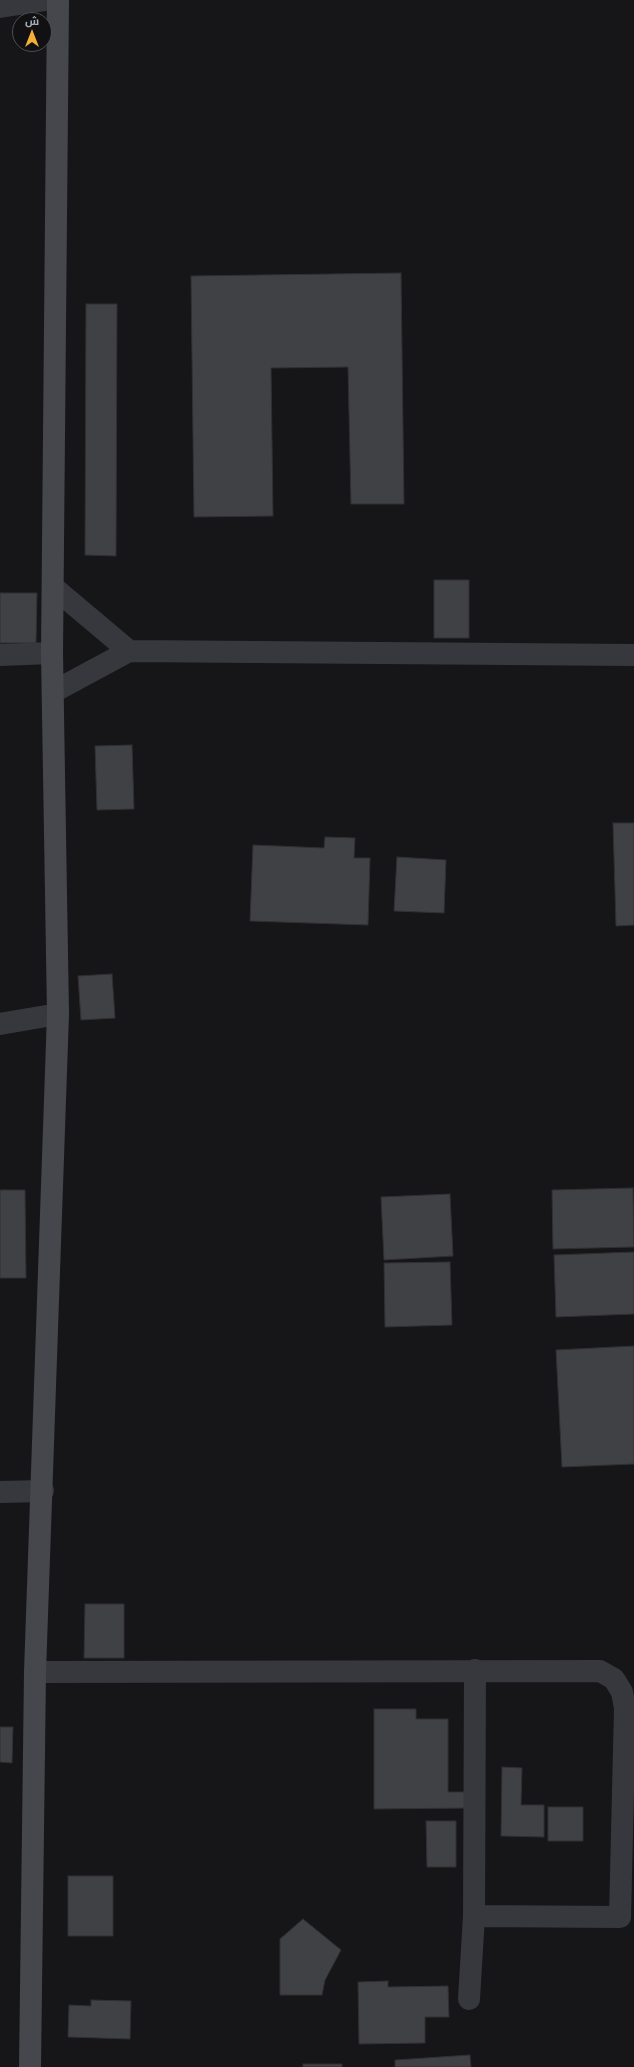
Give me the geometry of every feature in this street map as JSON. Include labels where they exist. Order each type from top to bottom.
[{"type":"main road","points":[[30,2067],[35,1672],[43,1491],[58,1014],[52,653],[58,0]]},
{"type":"street","points":[[0,7],[45,0]]},
{"type":"street","points":[[53,587],[129,650]]},
{"type":"street","points":[[53,692],[129,650],[634,655]]},
{"type":"street","points":[[0,655],[52,653]]},
{"type":"street","points":[[0,1024],[58,1014]]},
{"type":"street","points":[[0,1492],[43,1491]]},
{"type":"street","points":[[35,1672],[475,1670],[600,1671],[614,1679],[622,1692],[625,1726],[627,1917],[474,1916]]},
{"type":"street","points":[[469,1999],[474,1916],[475,1670]]},
{"type":"building","points":[[401,273],[404,504],[351,504],[348,367],[271,368],[273,516],[194,517],[191,276]]},
{"type":"building","points":[[86,304],[117,304],[116,556],[85,555]]},
{"type":"building","points":[[434,580],[469,580],[469,638],[434,638]]},
{"type":"building","points":[[0,593],[37,593],[36,643],[0,643]]},
{"type":"building","points":[[132,745],[134,809],[97,810],[95,746]]},
{"type":"building","points":[[613,823],[634,823],[634,925],[616,926]]},
{"type":"building","points":[[325,837],[355,838],[354,858],[370,858],[368,925],[250,921],[253,845],[324,848]]},
{"type":"building","points":[[397,857],[446,860],[444,913],[394,911]]},
{"type":"building","points":[[112,974],[115,1018],[81,1020],[78,976]]},
{"type":"building","points":[[633,1188],[634,1247],[553,1249],[552,1190]]},
{"type":"building","points":[[0,1190],[25,1190],[26,1278],[0,1278]]},
{"type":"building","points":[[450,1194],[453,1256],[384,1260],[381,1197]]},
{"type":"building","points":[[634,1252],[634,1314],[556,1317],[554,1255]]},
{"type":"building","points":[[450,1262],[452,1325],[385,1327],[384,1263]]},
{"type":"building","points":[[634,1346],[634,1464],[562,1467],[556,1350]]},
{"type":"building","points":[[85,1604],[124,1604],[124,1658],[84,1658]]},
{"type":"building","points":[[374,1709],[416,1709],[416,1719],[448,1719],[448,1792],[469,1792],[469,1808],[374,1809]]},
{"type":"building","points":[[0,1727],[13,1727],[12,1763],[0,1762]]},
{"type":"building","points":[[502,1767],[522,1768],[521,1805],[544,1805],[544,1837],[501,1836]]},
{"type":"building","points":[[548,1807],[583,1807],[583,1841],[548,1841]]},
{"type":"building","points":[[426,1821],[456,1821],[456,1867],[427,1867]]},
{"type":"building","points":[[68,1876],[113,1876],[113,1936],[68,1936]]},
{"type":"building","points":[[303,1919],[341,1950],[325,1980],[322,1995],[280,1995],[280,1939]]},
{"type":"building","points":[[388,1981],[388,1987],[448,1986],[449,2017],[425,2017],[425,2043],[359,2044],[358,1982]]},
{"type":"building","points":[[91,2000],[131,2001],[130,2039],[68,2037],[69,2005],[91,2006]]},
{"type":"building","points":[[470,2055],[471,2067],[395,2067],[395,2060]]},
{"type":"building","points":[[303,2064],[342,2064],[342,2067],[303,2067]]}]
